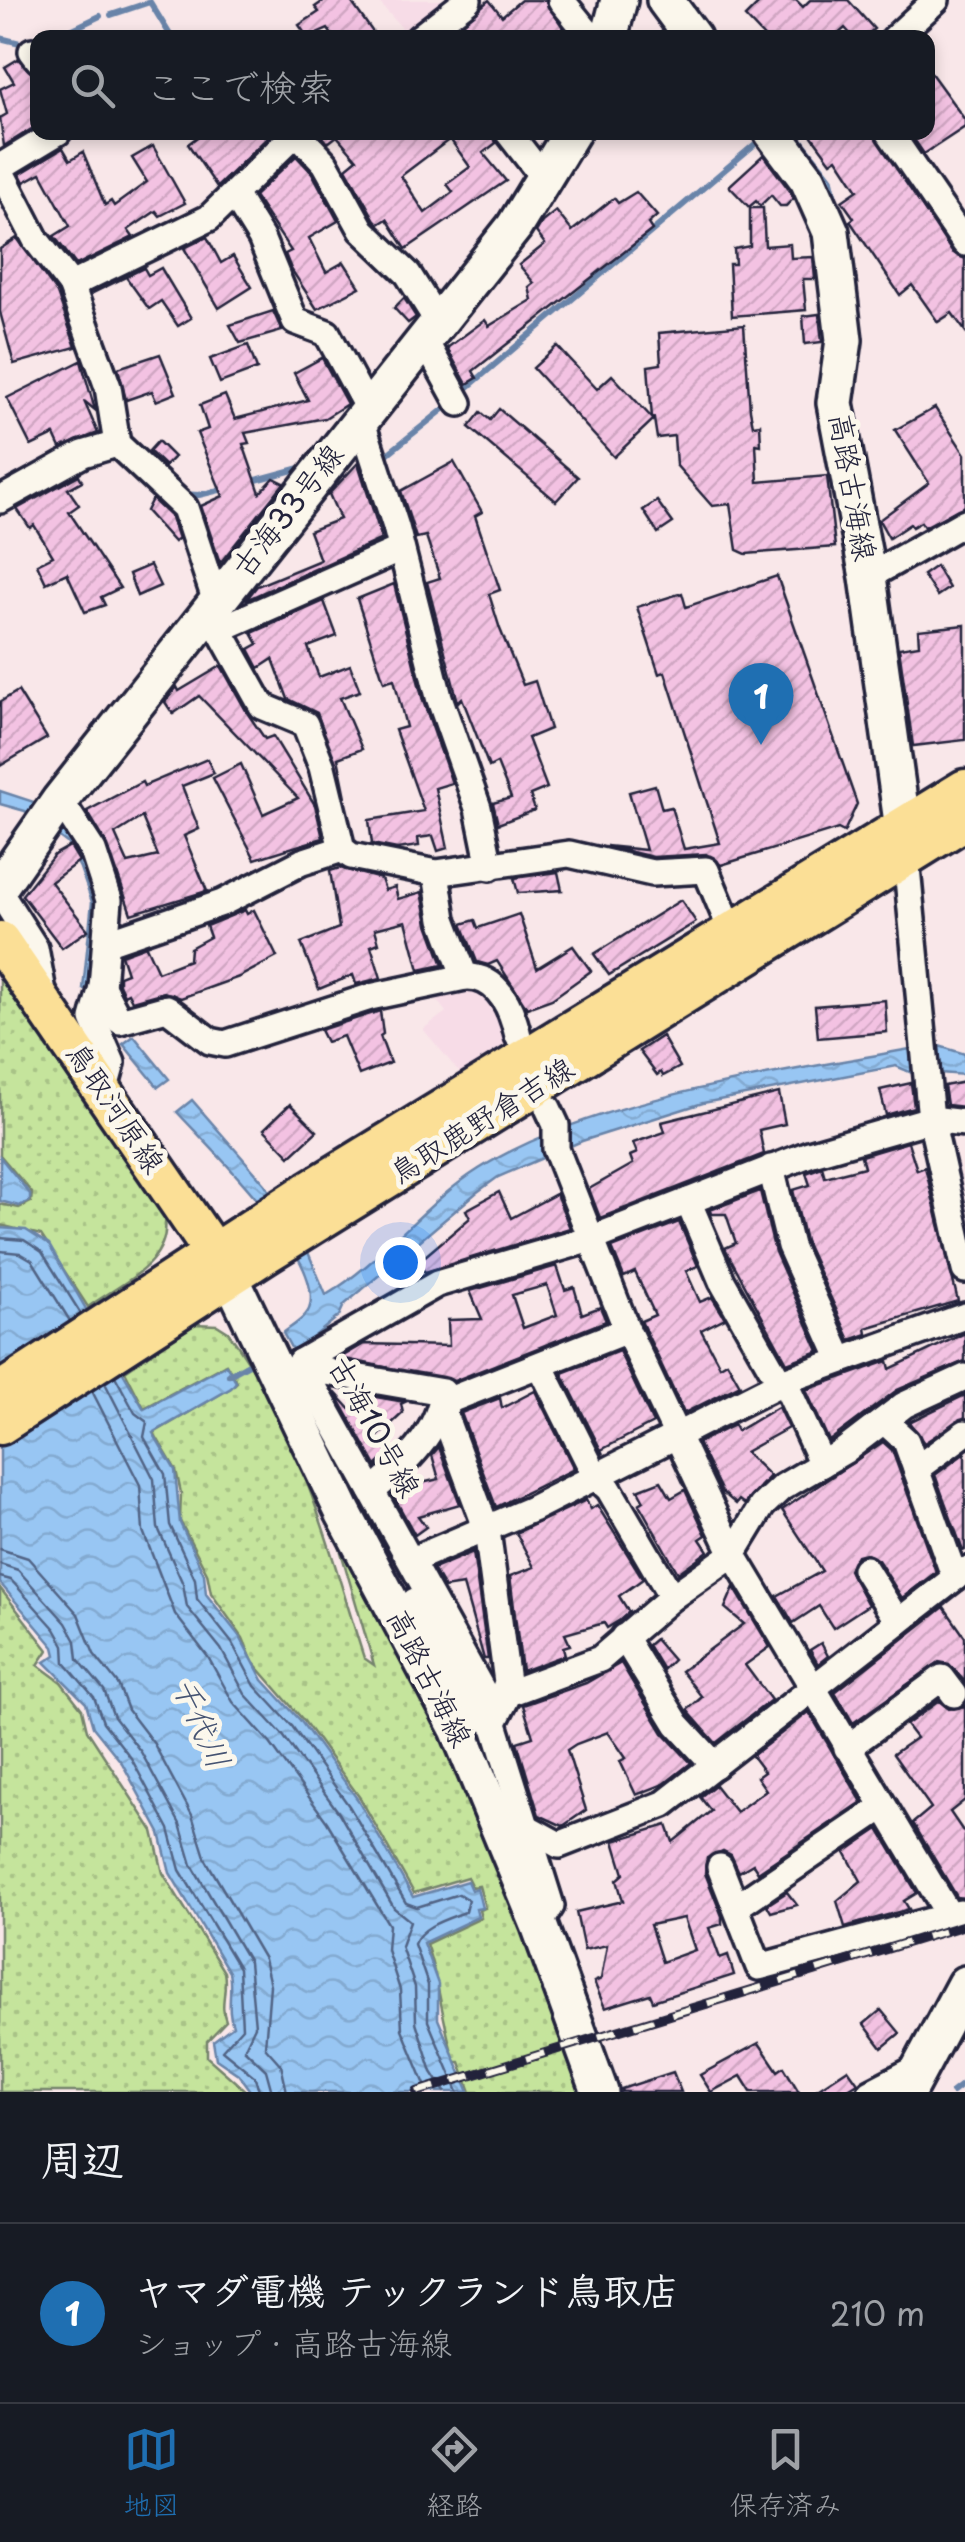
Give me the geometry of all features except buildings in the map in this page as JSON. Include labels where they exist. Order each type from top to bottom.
[{"type":"main road","points":[[611,30],[619,0]]},
{"type":"main road","points":[[665,0],[687,30]]},
{"type":"main road","name":"古海33号線","points":[[0,890],[60,800],[215,614],[364,414],[546,181],[568,140]]},
{"type":"main road","name":"高路古海線","points":[[782,140],[808,180],[831,232],[844,340],[835,403],[868,578],[906,841]]},
{"type":"main road","name":"鳥取鹿野倉吉線","points":[[0,1392],[206,1274],[906,841],[965,789]]},
{"type":"main road","name":"鳥取鹿野倉吉線","points":[[432,1133],[731,930],[906,841],[965,820]]},
{"type":"main road","name":"鳥取河原線","points":[[0,942],[104,1092],[206,1274]]},
{"type":"main road","name":"高路古海線","points":[[206,1274],[343,1512],[458,1729],[539,1925],[600,2092]]},
{"type":"main road","name":"鳥取鹿野倉吉線","points":[[0,1425],[206,1274]]},
{"type":"main road","points":[[915,2078],[961,2004]]},
{"type":"street","points":[[433,30],[468,0]]},
{"type":"street","points":[[560,0],[585,30]]},
{"type":"street","points":[[904,30],[936,0]]},
{"type":"street","points":[[45,140],[0,168],[36,240],[71,286],[108,388],[117,444],[185,508],[215,614],[262,706],[305,724],[322,767],[342,849]]},
{"type":"street","points":[[71,286],[210,218],[290,140]]},
{"type":"street","points":[[304,140],[325,163],[362,230],[408,274],[459,403]]},
{"type":"street","points":[[514,140],[546,181]]},
{"type":"street","points":[[894,140],[965,243]]},
{"type":"street","points":[[235,196],[260,238],[295,321],[327,333],[364,414],[438,697],[478,808],[490,867]]},
{"type":"street","points":[[0,500],[83,454],[117,444]]},
{"type":"street","points":[[868,578],[965,522]]},
{"type":"street","points":[[215,614],[314,590],[356,565],[402,549]]},
{"type":"street","points":[[60,800],[92,851],[106,885],[108,942],[93,1020],[112,1063],[104,1092]]},
{"type":"street","points":[[906,841],[931,1119],[957,1195],[965,1270]]},
{"type":"street","points":[[108,942],[205,910],[302,862],[342,849],[364,861],[436,873],[569,854],[652,873],[706,870],[731,930]]},
{"type":"street","points":[[436,873],[443,918],[465,976]]},
{"type":"street","points":[[0,890],[35,948],[46,1007]]},
{"type":"street","points":[[102,988],[120,1021],[167,1008],[210,1041],[225,1044],[370,996],[475,976],[496,988],[513,1016],[518,1036]]},
{"type":"street","points":[[548,1108],[556,1126],[556,1149],[627,1330],[733,1554],[883,1807],[957,1914],[759,1967],[720,1867]]},
{"type":"street","points":[[931,1119],[965,1123]]},
{"type":"street","name":"古海10号線","points":[[539,1925],[551,1906],[485,1695],[300,1362],[438,1284],[592,1239],[771,1168],[931,1119]]},
{"type":"street","points":[[771,1168],[790,1246],[841,1360]]},
{"type":"street","points":[[688,1200],[722,1281],[782,1382],[822,1464]]},
{"type":"street","points":[[412,1560],[487,1530],[677,1439],[782,1382],[965,1316]]},
{"type":"street","points":[[372,1491],[408,1461],[452,1399],[627,1330]]},
{"type":"street","points":[[300,1362],[332,1373],[443,1392],[442,1409],[487,1530],[507,1682],[493,1724]]},
{"type":"street","points":[[540,1364],[596,1477],[609,1490],[672,1597]]},
{"type":"street","points":[[493,1724],[510,1693],[600,1658],[672,1597],[733,1554],[762,1506],[920,1396],[965,1377]]},
{"type":"street","points":[[528,1828],[559,1845],[664,1804],[960,1574],[906,1440],[884,1422]]},
{"type":"street","points":[[916,1469],[965,1433]]},
{"type":"street","points":[[343,1512],[376,1528],[468,1703],[493,1724]]},
{"type":"street","points":[[864,1569],[898,1622]]},
{"type":"street","points":[[624,1637],[677,1724],[715,1764]]},
{"type":"street","points":[[847,1748],[942,1678],[954,1694]]},
{"type":"street","points":[[736,1906],[883,1807]]},
{"type":"street","points":[[870,2092],[915,2078]]},
{"type":"shaded area","points":[[377,0],[457,0],[417,30],[404,30]]},
{"type":"shaded area","points":[[485,984],[514,1039],[460,1073],[423,1029],[446,1012],[428,989]]},
{"type":"green space","points":[[0,974],[164,1213],[162,1245],[154,1258],[88,1307],[41,1235],[0,1225],[0,1204],[19,1208],[31,1202],[32,1193],[0,1155]]},
{"type":"green space","points":[[195,1324],[217,1325],[228,1332],[275,1408],[310,1489],[364,1658],[374,1665],[334,1528],[441,1732],[518,1907],[584,2092],[471,2092],[460,2062],[455,2062],[426,1944],[481,1918],[479,1910],[485,1908],[479,1886],[472,1887],[467,1877],[414,1893],[360,1798],[304,1721],[253,1662],[243,1638],[211,1593],[207,1573],[180,1521],[181,1493],[176,1470],[154,1433],[237,1382],[226,1364],[144,1408],[125,1371]]},
{"type":"green space","points":[[0,1588],[48,1650],[38,1665],[61,1682],[82,1709],[87,1730],[153,1831],[163,1873],[224,1972],[226,2021],[207,2041],[207,2057],[247,2092],[0,2092]]},
{"type":"water","points":[[803,140],[832,177],[855,272],[849,273],[801,146]]},
{"type":"water","points":[[0,791],[37,803],[62,822],[102,886],[94,989],[83,989],[92,902],[80,868],[67,843],[25,811],[0,804]]},
{"type":"water","points":[[134,1036],[169,1079],[158,1087],[123,1044]]},
{"type":"water","points":[[939,1046],[965,1054],[965,1075],[940,1073]]},
{"type":"water","points":[[910,1049],[912,1073],[896,1066],[703,1103],[582,1141],[498,1177],[344,1305],[339,1316],[294,1353],[283,1333],[303,1318],[310,1306],[309,1284],[299,1259],[260,1203],[177,1112],[192,1100],[265,1184],[308,1252],[326,1295],[366,1266],[459,1183],[525,1144],[576,1123],[688,1091]]},
{"type":"water","points":[[0,1157],[30,1194],[30,1201],[19,1206],[0,1201]]},
{"type":"water","name":"千代川","points":[[0,1228],[26,1230],[49,1245],[144,1409],[226,1365],[236,1382],[153,1433],[175,1470],[180,1523],[204,1574],[206,1594],[240,1637],[263,1680],[300,1720],[358,1800],[413,1897],[467,1881],[471,1890],[477,1888],[482,1908],[476,1909],[478,1917],[423,1943],[438,1984],[438,2019],[469,2092],[251,2092],[238,2074],[216,2059],[213,2041],[233,2026],[229,1972],[170,1873],[160,1833],[122,1763],[93,1727],[86,1703],[45,1662],[56,1655],[54,1647],[0,1583]]},
{"type":"waterway","points":[[111,15],[150,2],[167,30]]},
{"type":"waterway","points":[[71,30],[100,16]]},
{"type":"waterway","points":[[0,38],[28,45]]},
{"type":"waterway","points":[[466,389],[760,140]]},
{"type":"waterway","points":[[381,459],[449,405]]},
{"type":"waterway","points":[[249,482],[304,467]]},
{"type":"waterway","points":[[182,494],[199,495],[228,488]]},
{"type":"waterway","points":[[229,1375],[258,1359]]},
{"type":"waterway","points":[[952,2092],[965,2082]]},
{"type":"railway","points":[[417,2092],[965,1925]]},
{"type":"place","name":"ヤマダ電機 テックランド鳥取店","points":[[761,745]]}]
